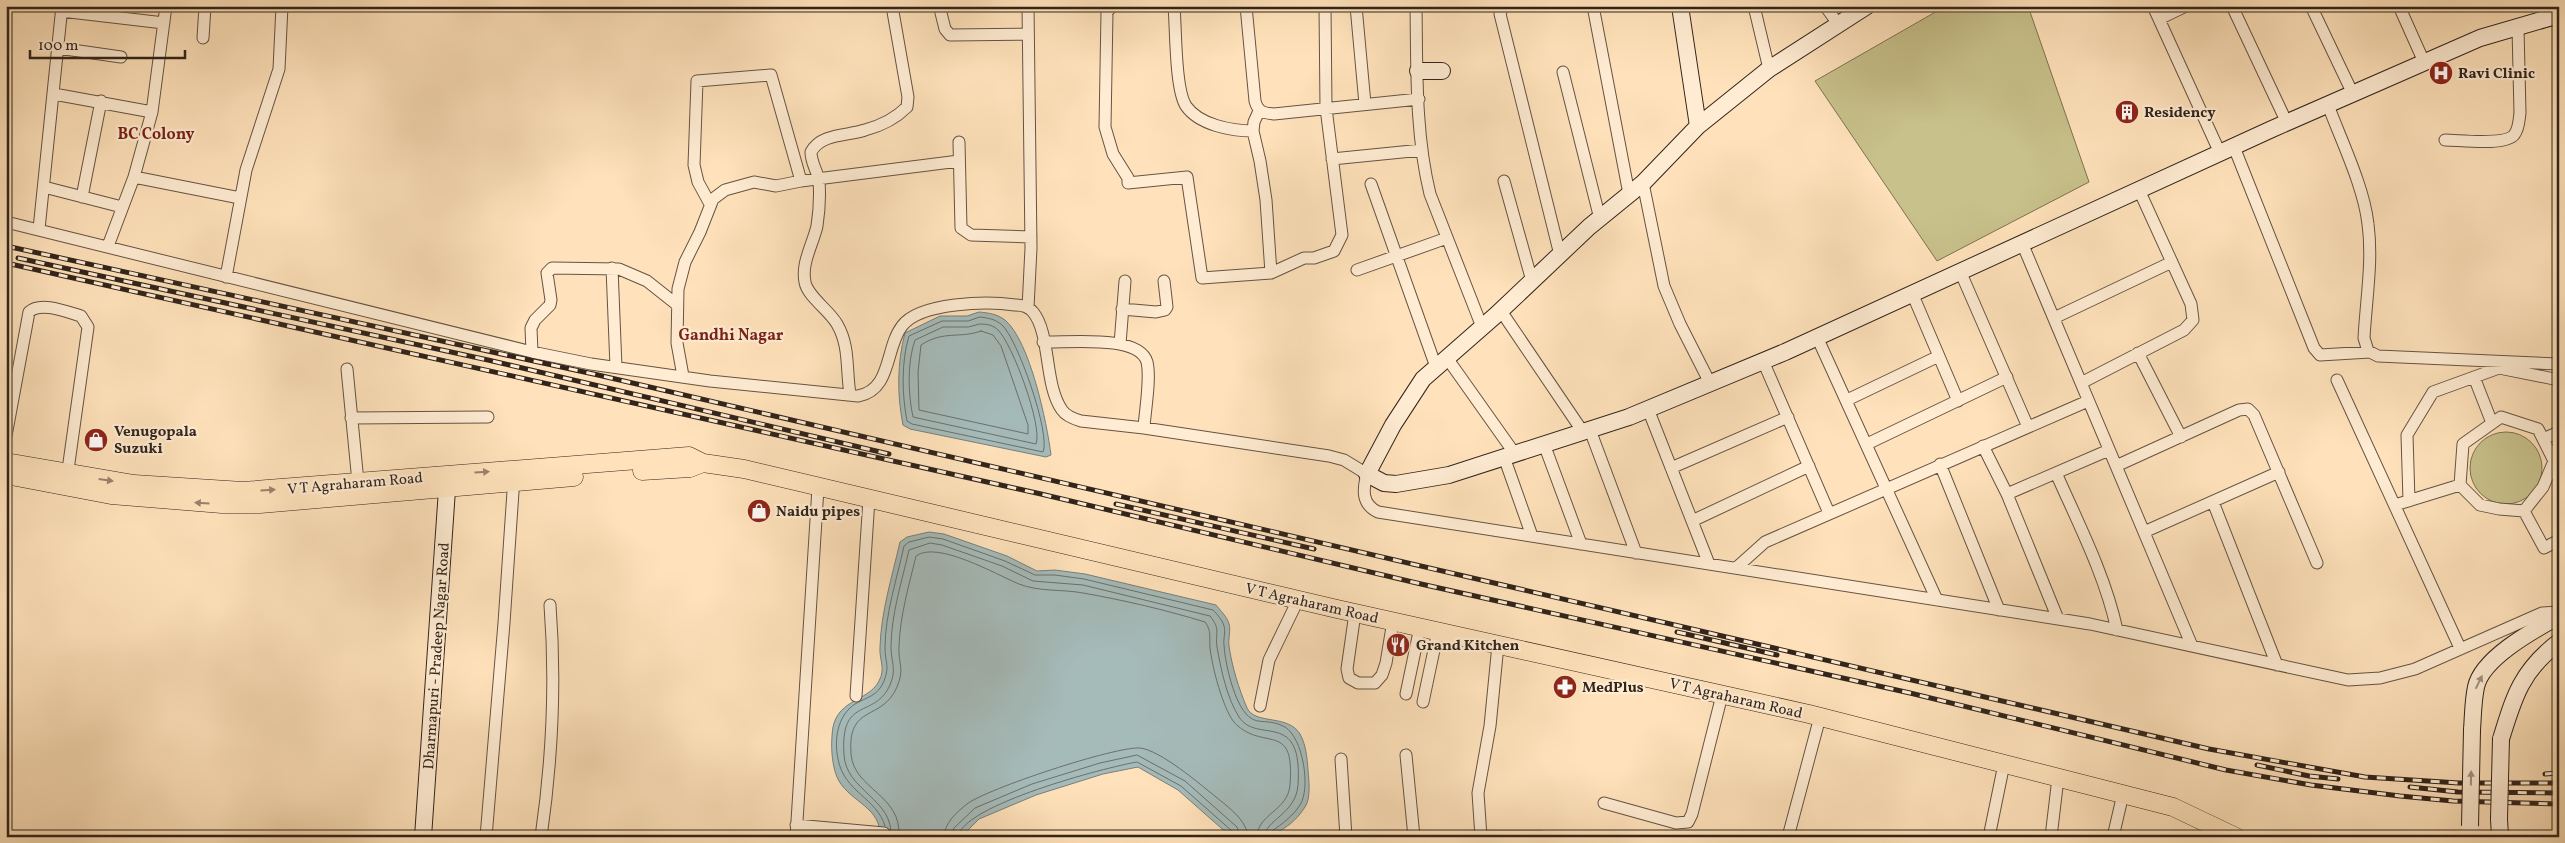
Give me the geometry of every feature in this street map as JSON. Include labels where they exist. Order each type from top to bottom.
[{"type":"main road","name":"V T Agraharam Road","points":[[6,462],[111,495],[241,504],[514,476],[690,468],[703,463],[744,469],[1298,600],[1820,717],[2173,807],[2236,837]]},
{"type":"main road","name":"V T Agraharam Road","points":[[6,474],[66,480],[243,491],[358,482],[448,482]]},
{"type":"street","points":[[108,246],[134,177],[152,112],[166,6]]},
{"type":"street","points":[[203,38],[205,6]]},
{"type":"street","points":[[226,277],[240,198],[259,124],[278,69],[282,6]]},
{"type":"street","points":[[850,394],[847,352],[842,336],[828,311],[810,294],[805,283],[806,260],[817,226],[819,180],[811,162],[811,152],[814,146],[821,141],[866,130],[890,119],[907,107],[908,97],[892,6]]},
{"type":"street","points":[[1028,6],[1031,237],[1028,308]]},
{"type":"street","points":[[1112,6],[1108,12],[1105,126],[1113,154],[1128,178],[1128,183],[1188,177],[1202,278],[1271,273],[1304,258],[1327,254],[1338,246],[1342,235],[1326,108],[1324,6]]},
{"type":"street","points":[[1174,6],[1181,90],[1185,104],[1192,111],[1222,129],[1253,131]]},
{"type":"street","points":[[1246,6],[1255,101],[1259,111],[1254,122],[1253,131],[1263,180],[1271,273]]},
{"type":"street","points":[[1356,6],[1365,104]]},
{"type":"street","points":[[1416,6],[1422,150],[1430,194],[1482,328]]},
{"type":"street","points":[[1503,6],[1500,14],[1560,255]]},
{"type":"street","points":[[1593,6],[1630,194]]},
{"type":"street","points":[[1680,6],[1698,126]]},
{"type":"street","points":[[1754,6],[1769,69]]},
{"type":"street","points":[[1825,6],[1839,25]]},
{"type":"street","points":[[1867,6],[1769,69],[1698,126],[1643,183],[1600,219],[1501,311],[1423,379],[1393,425],[1366,474],[1362,492],[1370,507],[1378,512],[2058,619],[2348,680],[2380,678],[2415,669],[2542,613],[2559,614]]},
{"type":"street","points":[[2153,6],[2227,150],[2314,348],[2320,355],[2370,352],[2378,356],[2559,364]]},
{"type":"street","points":[[2159,19],[2186,6]]},
{"type":"street","points":[[2232,6],[2287,123]]},
{"type":"street","points":[[2311,6],[2352,94]]},
{"type":"street","points":[[2399,6],[2424,62]]},
{"type":"street","points":[[39,229],[54,94],[61,8],[164,22]]},
{"type":"street","points":[[942,13],[945,29],[950,35],[1028,34]]},
{"type":"street","points":[[6,222],[532,352],[616,367],[683,376],[850,394],[865,395],[876,388],[882,379],[895,337],[903,324],[919,314],[952,305],[1015,304],[1028,308],[1033,312],[1040,325],[1054,392],[1062,410],[1067,416],[1081,421],[1144,428],[1329,456],[1344,460],[1384,483],[1396,484],[1449,475],[1648,409],[1817,337],[2424,62],[2480,38],[2559,15]]},
{"type":"street","points":[[2445,140],[2497,141],[2508,140],[2514,135],[2519,126],[2520,112],[2518,28]]},
{"type":"street","points":[[58,48],[121,57]]},
{"type":"street","points":[[1418,71],[1442,71]]},
{"type":"street","points":[[1563,72],[1600,219]]},
{"type":"street","points":[[710,204],[698,182],[694,165],[697,81],[771,76],[801,181]]},
{"type":"street","points":[[54,94],[152,112]]},
{"type":"street","points":[[1259,111],[1274,114],[1419,98]]},
{"type":"street","points":[[82,197],[101,102]]},
{"type":"street","points":[[2328,105],[2363,199],[2368,223],[2370,255],[2364,338],[2370,352]]},
{"type":"street","points":[[958,142],[959,223],[964,232],[1031,237]]},
{"type":"street","points":[[1332,159],[1422,150]]},
{"type":"street","points":[[683,376],[677,344],[676,304],[680,276],[710,204],[718,193],[754,182],[776,186],[877,170],[959,161]]},
{"type":"street","points":[[134,177],[240,198]]},
{"type":"street","points":[[1504,181],[1532,281]]},
{"type":"street","points":[[1643,183],[1670,302],[1710,383]]},
{"type":"street","points":[[1372,184],[1396,256],[1442,362],[1510,455],[1532,536]]},
{"type":"street","points":[[44,187],[122,207]]},
{"type":"street","points":[[2081,383],[2184,330],[2193,320],[2191,304],[2139,190]]},
{"type":"street","points":[[1357,270],[1447,238]]},
{"type":"street","points":[[2022,243],[2192,646]]},
{"type":"street","points":[[2054,318],[2172,262]]},
{"type":"street","points":[[532,352],[531,328],[550,305],[551,296],[547,273],[556,267],[612,268],[630,272],[646,281],[676,304]]},
{"type":"street","points":[[612,268],[616,367]]},
{"type":"street","points":[[1960,271],[2028,426]]},
{"type":"street","points":[[1120,344],[1125,281]]},
{"type":"street","points":[[1122,309],[1161,313],[1166,310],[1164,281]]},
{"type":"street","points":[[1912,293],[1958,400]]},
{"type":"street","points":[[6,436],[29,312],[35,308],[44,307],[81,316],[88,327],[66,480]]},
{"type":"street","points":[[1501,311],[1586,431],[1636,553]]},
{"type":"street","points":[[1817,337],[1937,600]]},
{"type":"street","points":[[1043,342],[1120,344],[1140,351],[1147,362],[1144,428]]},
{"type":"street","points":[[2138,353],[2181,437]]},
{"type":"street","points":[[1847,400],[1939,356]]},
{"type":"street","points":[[1763,361],[1829,513]]},
{"type":"street","points":[[2409,500],[2407,435],[2433,392],[2499,368],[2559,380]]},
{"type":"street","points":[[347,369],[358,482]]},
{"type":"street","points":[[1867,444],[2007,377]]},
{"type":"street","points":[[2474,377],[2492,424]]},
{"type":"street","points":[[2337,380],[2460,648]]},
{"type":"street","points":[[1736,568],[1766,542],[1887,487],[2088,401]]},
{"type":"street","points":[[1648,409],[1709,564]]},
{"type":"street","points":[[2116,466],[2239,410],[2248,409],[2254,415],[2317,563]]},
{"type":"street","points":[[351,418],[488,417]]},
{"type":"street","points":[[1671,468],[1788,417]]},
{"type":"street","points":[[2501,417],[2538,429],[2554,461],[2543,487],[2524,511],[2499,510],[2480,505],[2460,485],[2463,444],[2501,417]]},
{"type":"street","points":[[2543,440],[2559,432]]},
{"type":"street","points":[[1544,444],[1582,544]]},
{"type":"street","points":[[1983,446],[2007,494],[2058,619]]},
{"type":"street","points":[[2007,494],[2109,450]]},
{"type":"street","points":[[1940,464],[1999,610]]},
{"type":"street","points":[[1692,521],[1809,466]]},
{"type":"street","points":[[2144,532],[2279,472]]},
{"type":"street","points":[[2056,473],[2100,572],[2109,596],[2117,630]]},
{"type":"street","points":[[486,837],[514,476]]},
{"type":"street","name":"Dharmapuri - Pradeep Nagar Road","points":[[423,837],[448,482]]},
{"type":"street","points":[[2395,505],[2460,485]]},
{"type":"street","points":[[796,837],[818,488]]},
{"type":"street","points":[[856,696],[869,499]]},
{"type":"street","points":[[2213,502],[2277,664]]},
{"type":"street","points":[[2524,511],[2544,548],[2559,540]]},
{"type":"street","points":[[1260,706],[1269,660],[1298,600]]},
{"type":"street","points":[[541,837],[549,753],[553,656],[550,605]]},
{"type":"street","points":[[1355,613],[1347,669],[1350,678],[1358,683],[1375,683],[1382,676],[1393,621]]},
{"type":"street","points":[[2470,831],[2472,730],[2476,686],[2490,663],[2517,641],[2559,614]]},
{"type":"street","points":[[1406,694],[1420,627]]},
{"type":"street","points":[[1423,702],[1438,631]]},
{"type":"street","points":[[2500,837],[2501,739],[2521,681],[2542,655],[2559,642]]},
{"type":"street","points":[[1498,645],[1491,718],[1478,792],[1481,837],[1540,837]]},
{"type":"street","points":[[1604,803],[1676,823],[1688,822],[1692,814],[1722,695]]},
{"type":"street","points":[[1788,837],[1820,717]]},
{"type":"street","points":[[1406,755],[1414,837]]},
{"type":"street","points":[[1341,759],[1346,837]]},
{"type":"street","points":[[1990,837],[2004,764]]},
{"type":"street","points":[[2051,837],[2058,778]]},
{"type":"street","points":[[2113,837],[2123,794]]},
{"type":"street","points":[[796,825],[884,833]]},
{"type":"shaded area","points":[[1946,6],[2028,6],[2089,182],[1937,261],[1815,81]]},
{"type":"shaded area","points":[[2506,432],[2526,438],[2536,448],[2542,468],[2536,488],[2526,498],[2506,504],[2486,498],[2476,488],[2470,468],[2476,448],[2486,438]]},
{"type":"water","points":[[979,312],[993,314],[1005,320],[1022,345],[1036,383],[1046,423],[1051,455],[1046,457],[910,429],[903,425],[899,379],[900,356],[905,333],[940,316],[967,316]]},
{"type":"water","points":[[929,532],[944,534],[1007,556],[1037,571],[1055,570],[1085,574],[1216,605],[1228,622],[1232,662],[1247,708],[1257,716],[1288,724],[1295,728],[1302,738],[1307,756],[1309,779],[1308,799],[1305,807],[1290,824],[1272,834],[1251,838],[1229,835],[1178,790],[1138,767],[1103,774],[1036,795],[979,819],[961,837],[880,837],[879,827],[871,812],[851,795],[839,781],[833,765],[832,736],[838,714],[852,702],[874,688],[881,676],[880,647],[882,621],[900,542],[907,537]]},
{"type":"railway","points":[[6,246],[598,375],[2209,749],[2365,777],[2459,783],[2559,783]]},
{"type":"railway","points":[[18,258],[488,360],[889,454]]},
{"type":"railway","points":[[6,263],[1041,494],[1421,584],[1910,693],[2226,770],[2311,785],[2400,796],[2453,801],[2559,804]]},
{"type":"railway","points":[[1116,504],[1314,549]]},
{"type":"railway","points":[[1677,632],[1777,655]]},
{"type":"railway","points":[[2257,765],[2309,776],[2338,779]]},
{"type":"railway","points":[[2545,774],[2559,773]]},
{"type":"railway","points":[[2410,787],[2458,792],[2559,793]]},
{"type":"place","name":"Ravi Clinic","points":[[2441,73]]},
{"type":"place","name":"Residency","points":[[2127,112]]},
{"type":"place","name":"Venugopala Suzuki","points":[[96,440]]},
{"type":"place","name":"Naidu pipes","points":[[759,511]]},
{"type":"place","name":"Grand Kitchen","points":[[1398,645]]},
{"type":"place","name":"MedPlus","points":[[1565,687]]},
{"type":"district","name":"BC Colony","points":[[156,133]]},
{"type":"district","name":"Gandhi Nagar","points":[[731,334]]}]
